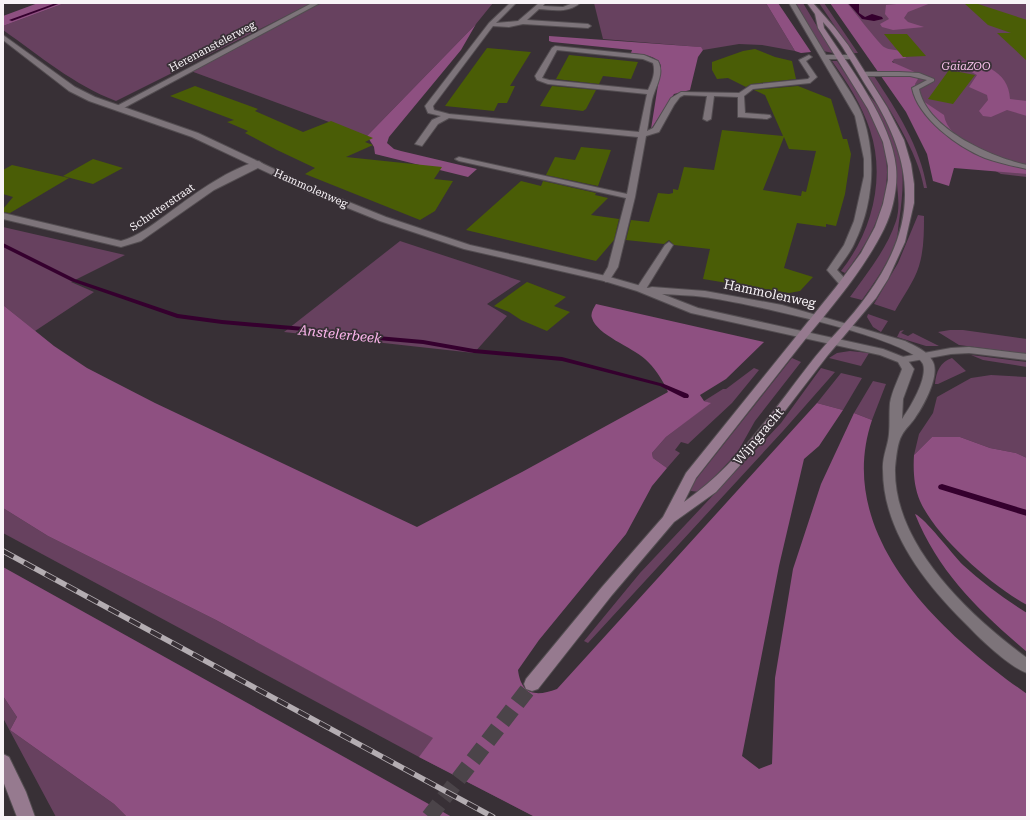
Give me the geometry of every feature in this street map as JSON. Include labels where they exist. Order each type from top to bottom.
[{"type":"main road","points":[[810,3],[818,15]]},
{"type":"main road","name":"Wijngracht","points":[[668,520],[691,476],[844,283],[866,253],[880,227],[888,204],[892,166],[887,142],[878,122],[821,28],[818,15]]},
{"type":"main road","name":"Wijngracht","points":[[532,684],[607,591],[668,520],[715,485],[743,456],[862,310],[893,261],[906,227],[910,189],[908,166],[899,135],[886,110],[852,57],[832,28],[818,15]]},
{"type":"main road","points":[[3,762],[17,792],[26,817]]},
{"type":"street","name":"Herenanstelerweg","points":[[117,108],[317,3]]},
{"type":"street","points":[[792,3],[859,116],[868,159],[868,176],[859,221],[846,249],[832,270],[844,283]]},
{"type":"street","name":"Hammolenweg","points":[[3,37],[72,89],[92,99],[195,135],[316,192],[436,238],[505,257],[606,279],[641,290],[695,311],[836,340],[883,352],[902,360]]},
{"type":"street","points":[[824,57],[852,57]]},
{"type":"street","name":"Schutterstraat","points":[[3,216],[112,243],[131,242],[138,239],[227,179],[259,164]]},
{"type":"street","name":"Hammolenweg","points":[[641,290],[705,294],[782,308],[817,317],[890,340],[911,348],[922,356]]},
{"type":"street","points":[[1027,358],[969,350],[902,360],[908,369],[896,402],[895,435],[889,461],[890,488],[898,516],[908,537],[934,580],[954,604],[984,633],[1027,667]]},
{"type":"street","points":[[895,435],[916,408],[926,384],[930,367],[922,356]]},
{"type":"lane","points":[[512,3],[492,24],[429,106],[431,111],[448,116],[642,135],[656,130],[671,103],[679,94],[711,93],[741,95]]},
{"type":"lane","points":[[523,22],[540,5],[563,9],[572,7],[577,3]]},
{"type":"lane","points":[[492,24],[511,26],[523,22],[588,26]]},
{"type":"lane","points":[[606,279],[613,267],[631,197],[650,92],[654,87],[657,69],[656,62],[636,55],[555,48],[538,76],[539,79],[548,82],[650,92]]},
{"type":"lane","points":[[767,117],[741,115],[741,95],[749,85],[810,81],[814,77],[802,60],[809,57]]},
{"type":"lane","points":[[862,74],[911,75],[929,78],[932,80],[915,88],[916,96],[926,111],[954,138],[982,155],[1002,163],[1027,167]]},
{"type":"lane","points":[[707,119],[711,93]]},
{"type":"lane","points":[[419,144],[435,122],[448,116]]},
{"type":"lane","points":[[459,158],[631,197]]},
{"type":"lane","points":[[641,290],[669,245]]},
{"type":"green space","points":[[38,3],[65,3],[3,26],[3,16]]},
{"type":"green space","points":[[65,3],[312,3],[116,101],[86,87],[44,60],[3,30],[3,26]]},
{"type":"green space","points":[[317,3],[493,3],[476,24],[367,136],[188,70]]},
{"type":"green space","points":[[594,3],[766,3],[795,51],[762,45],[739,44],[703,50],[700,47],[603,39]]},
{"type":"green space","points":[[766,3],[778,3],[811,52],[801,53],[795,51]]},
{"type":"green space","points":[[796,3],[803,3],[833,53],[823,51]]},
{"type":"green space","points":[[819,3],[824,3],[858,53],[853,53]]},
{"type":"green space","points":[[830,3],[847,3],[884,47],[902,52],[906,58],[894,59],[892,62],[917,73],[918,79],[915,84],[920,99],[944,115],[948,125],[955,134],[978,149],[1027,168],[1027,174],[954,168],[949,186],[933,181],[927,154],[906,112]]},
{"type":"green space","name":"GaiaZOO","points":[[845,3],[1027,3],[1027,177],[1001,174],[968,156],[940,137],[904,75]]},
{"type":"green space","points":[[931,3],[908,12],[904,18],[908,22],[924,27],[893,30],[882,27],[880,24],[889,19],[885,14],[886,5]]},
{"type":"green space","points":[[476,24],[461,50],[389,137],[387,143],[394,149],[477,169],[468,177],[375,154],[374,147],[367,136]]},
{"type":"green space","points":[[549,36],[701,47],[703,50],[698,57],[690,90],[674,94],[651,129],[661,66],[656,59],[653,57],[631,53],[632,50],[552,42],[549,41]]},
{"type":"green space","points":[[832,61],[837,61],[872,116],[882,140],[887,168],[886,185],[878,217],[855,260],[845,273],[841,271],[852,256],[868,222],[873,204],[877,167],[875,148],[867,121],[854,94]]},
{"type":"green space","points":[[947,61],[978,64],[988,67],[996,72],[1003,79],[1008,88],[1010,99],[1027,101],[1027,116],[1007,110],[991,117],[983,116],[979,111],[988,100],[987,95],[969,87],[977,75],[959,65],[945,63]]},
{"type":"green space","points":[[868,76],[874,76],[906,129],[919,158],[927,188],[924,188],[921,174],[909,145]]},
{"type":"green space","points":[[866,95],[869,95],[881,110],[896,139],[900,154],[903,185],[896,242],[885,265],[862,300],[850,297],[876,260],[887,241],[896,221],[898,207],[898,193],[891,147],[884,128]]},
{"type":"green space","points":[[918,215],[924,216],[923,241],[921,260],[914,278],[895,311],[874,304],[898,263]]},
{"type":"green space","points":[[3,227],[125,255],[71,282],[94,292],[35,331],[3,305]]},
{"type":"green space","points":[[400,241],[521,281],[487,304],[507,316],[474,353],[284,332]]},
{"type":"green space","points":[[596,304],[764,342],[726,379],[700,395],[704,401],[711,403],[666,437],[652,453],[653,458],[667,468],[652,486],[626,534],[539,640],[518,670],[522,685],[531,692],[536,693],[549,692],[557,689],[817,403],[843,410],[819,446],[804,459],[779,566],[742,756],[759,769],[772,764],[775,678],[793,569],[821,484],[854,413],[872,420],[864,463],[868,503],[881,542],[903,578],[930,612],[961,642],[994,670],[1027,694],[1027,817],[535,817],[419,757],[433,738],[216,620],[48,536],[3,508],[3,305],[54,346],[87,368],[155,403],[417,527],[522,472],[668,392],[658,374],[645,359],[608,335],[595,324],[592,318],[592,311]]},
{"type":"green space","points":[[868,314],[888,321],[881,332],[873,327],[867,317]]},
{"type":"green space","points":[[904,330],[901,333],[908,336],[913,333],[939,346],[926,346],[897,337],[900,331]]},
{"type":"green space","points":[[963,330],[1027,339],[1027,354],[959,345],[938,332]]},
{"type":"green space","points":[[850,351],[869,353],[861,366],[829,358],[837,353]]},
{"type":"green space","points":[[971,355],[1027,362],[1027,367],[983,360]]},
{"type":"green space","points":[[792,358],[801,362],[755,421],[737,453],[700,492],[691,491],[690,487]]},
{"type":"green space","points":[[952,358],[966,371],[935,384],[936,375],[939,368],[944,362]]},
{"type":"green space","points":[[754,368],[759,370],[732,403],[688,444],[681,442],[675,450],[680,453],[667,468],[653,458],[652,453],[666,437],[710,403],[704,401],[723,389],[726,389]]},
{"type":"green space","points":[[821,368],[835,372],[783,431],[588,643],[584,641],[640,573],[781,423]]},
{"type":"green space","points":[[841,373],[862,378],[843,410],[817,403]]},
{"type":"green space","points":[[991,375],[1027,377],[1027,458],[1016,453],[990,448],[960,437],[932,437],[914,455],[919,434],[933,413],[937,397],[971,378]]},
{"type":"green space","points":[[873,381],[886,384],[872,420],[854,413]]},
{"type":"green space","points":[[932,437],[960,437],[990,448],[1016,453],[1027,458],[1027,605],[998,586],[966,559],[939,530],[920,501],[915,485],[914,455]]},
{"type":"green space","points":[[3,508],[48,536],[216,620],[434,738],[535,817],[419,757],[3,533]]},
{"type":"green space","points":[[915,514],[932,529],[963,565],[1010,602],[1027,613],[1027,652],[977,606],[948,573],[936,555]]},
{"type":"green space","points":[[3,567],[452,817],[127,817],[114,804],[10,730],[17,717],[3,696]]},
{"type":"green space","points":[[3,696],[17,717],[10,730],[114,804],[127,817],[56,817],[3,718]]},
{"type":"shaded area","points":[[848,3],[859,3],[859,13],[865,17],[872,14],[882,17],[883,19],[874,21],[862,19]]},
{"type":"building","points":[[964,3],[975,3],[1027,20],[1027,61],[997,33],[1011,33],[988,25]]},
{"type":"building","points":[[884,34],[907,34],[926,56],[903,57]]},
{"type":"building","points":[[487,48],[531,52],[510,86],[515,86],[507,103],[498,103],[494,111],[445,106]]},
{"type":"building","points":[[755,49],[775,57],[792,61],[796,79],[751,84],[746,87],[728,78],[717,79],[712,70],[712,62],[743,51]]},
{"type":"building","points":[[569,55],[638,62],[631,79],[603,76],[599,84],[556,79]]},
{"type":"building","points":[[949,70],[975,75],[953,104],[928,99]]},
{"type":"building","points":[[195,86],[258,109],[255,111],[303,132],[331,121],[373,138],[365,142],[373,145],[346,157],[442,167],[434,179],[453,181],[435,211],[420,220],[305,174],[315,168],[245,133],[248,131],[227,122],[234,120],[170,96]]},
{"type":"building","points":[[552,86],[596,90],[586,109],[583,111],[540,106]]},
{"type":"building","points":[[798,86],[831,99],[843,139],[847,139],[851,154],[845,194],[836,226],[826,224],[826,227],[797,223],[784,268],[813,277],[800,291],[789,293],[703,279],[710,249],[674,245],[669,240],[664,244],[626,240],[631,220],[649,222],[658,193],[669,194],[673,193],[673,189],[678,190],[684,167],[714,170],[722,130],[783,136],[765,95],[754,90]],"holes":[[[784,137],[789,149],[816,151],[806,192],[802,191],[801,196],[763,190]]]},
{"type":"building","points":[[581,147],[611,150],[598,186],[546,175],[555,157],[575,160]]},
{"type":"building","points":[[93,159],[123,168],[93,184],[63,176]]},
{"type":"building","points":[[12,165],[69,178],[10,213],[3,212],[3,209],[13,197],[3,194],[3,170]]},
{"type":"building","points":[[521,181],[541,186],[543,181],[596,193],[595,195],[608,198],[591,215],[619,219],[614,240],[596,261],[466,230]]},
{"type":"building","points":[[527,282],[566,297],[554,306],[570,312],[547,331],[494,306]]},
{"type":"waterway","points":[[11,20],[59,3]]},
{"type":"waterway","name":"Anstelerbeek","points":[[3,245],[73,280],[177,316],[222,322],[304,329],[343,335],[423,342],[474,351],[562,359],[662,385],[686,396]]},
{"type":"waterway","name":"Anstelerbeek","points":[[942,487],[1027,513]]},
{"type":"tunnel","points":[[429,817],[532,684]]},
{"type":"railway","points":[[3,551],[493,817]]}]
